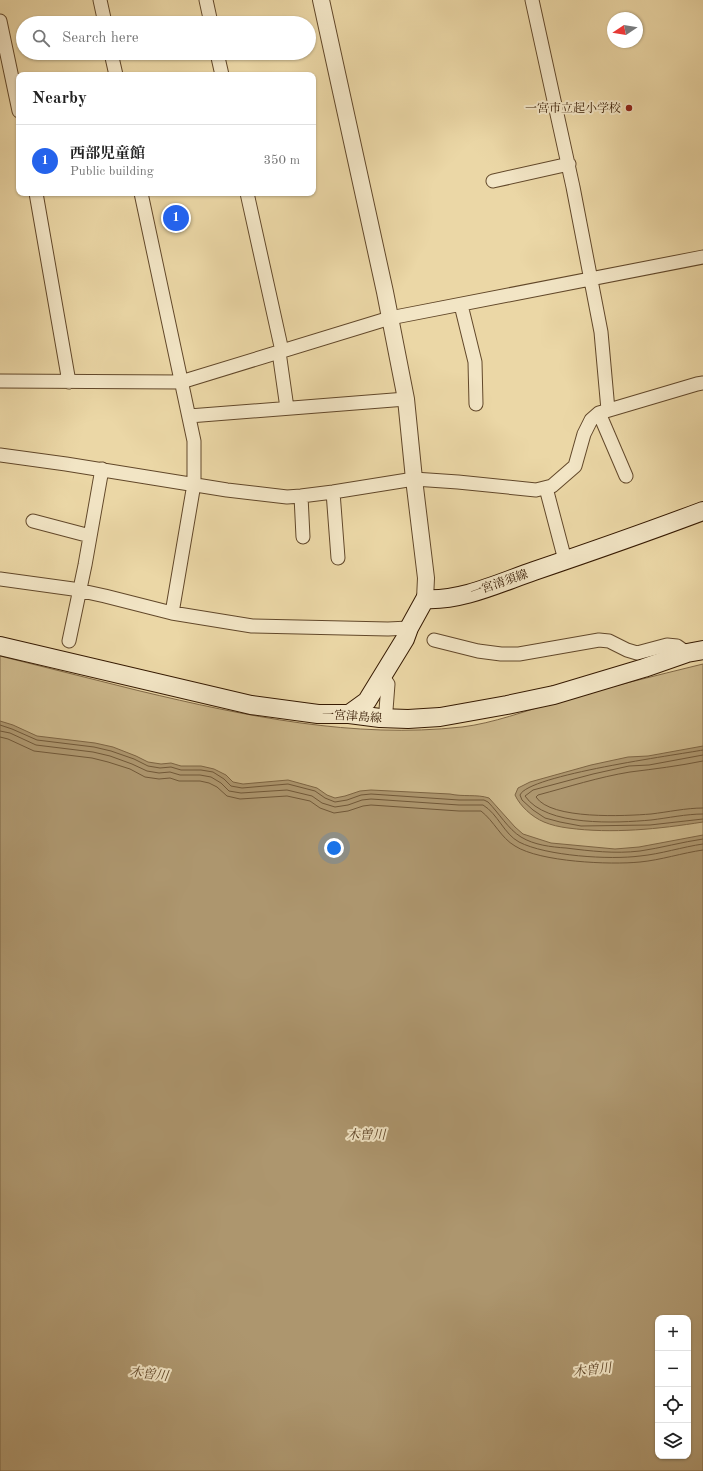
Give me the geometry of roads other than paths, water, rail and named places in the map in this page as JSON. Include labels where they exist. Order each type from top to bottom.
[{"type":"main road","name":"一宮清須線","points":[[425,599],[439,600],[469,593],[703,510]]},
{"type":"main road","points":[[349,714],[367,702],[405,640],[409,628],[425,599]]},
{"type":"main road","name":"一宮津島線","points":[[0,646],[252,705],[318,714],[349,714],[380,718],[440,717],[507,705],[554,695],[695,651]]},
{"type":"street","points":[[100,0],[103,16]]},
{"type":"street","points":[[206,0],[209,16]]},
{"type":"street","points":[[321,0],[390,318],[406,399],[426,578],[425,599]]},
{"type":"street","points":[[532,0],[569,164],[601,332],[603,412],[626,476]]},
{"type":"street","points":[[0,22],[16,97]]},
{"type":"street","points":[[113,60],[115,72]]},
{"type":"street","points":[[219,60],[221,72]]},
{"type":"street","points":[[493,181],[569,164]]},
{"type":"street","points":[[37,196],[69,382]]},
{"type":"street","points":[[142,196],[194,441],[194,484],[172,613]]},
{"type":"street","points":[[248,196],[280,351],[286,408]]},
{"type":"street","points":[[0,381],[181,382],[390,318],[703,257]]},
{"type":"street","points":[[462,305],[475,362],[476,404]]},
{"type":"street","points":[[0,455],[102,469],[266,495],[301,496],[414,479],[536,490],[552,486],[575,466],[584,434],[591,420],[603,412],[703,383]]},
{"type":"street","points":[[189,416],[406,399]]},
{"type":"street","points":[[69,641],[102,469]]},
{"type":"street","points":[[546,488],[565,560]]},
{"type":"street","points":[[333,492],[338,558]]},
{"type":"street","points":[[301,496],[303,537]]},
{"type":"street","points":[[33,521],[90,536]]},
{"type":"street","points":[[0,579],[78,590],[112,597],[172,613],[252,626],[388,629],[409,628]]},
{"type":"street","points":[[434,640],[478,651],[501,654],[519,654],[599,640],[609,641],[637,653],[667,645],[695,651]]},
{"type":"street","points":[[382,677],[388,684],[386,710]]},
{"type":"water","name":"木曽川","points":[[0,721],[37,736],[95,743],[113,747],[148,762],[161,764],[171,763],[181,766],[201,766],[214,769],[226,775],[233,782],[243,784],[288,780],[317,788],[327,795],[335,798],[360,791],[371,790],[450,794],[489,798],[523,834],[551,843],[615,849],[639,847],[703,835],[703,1471],[0,1471]]},
{"type":"water","points":[[703,746],[703,822],[653,829],[618,831],[565,828],[547,823],[535,817],[523,807],[515,795],[518,788],[530,782],[591,765],[628,757],[648,756]]},
{"type":"place","name":"一宮市立起小学校","points":[[629,108]]},
{"type":"place","name":"西部児童館","points":[[176,218]]}]
